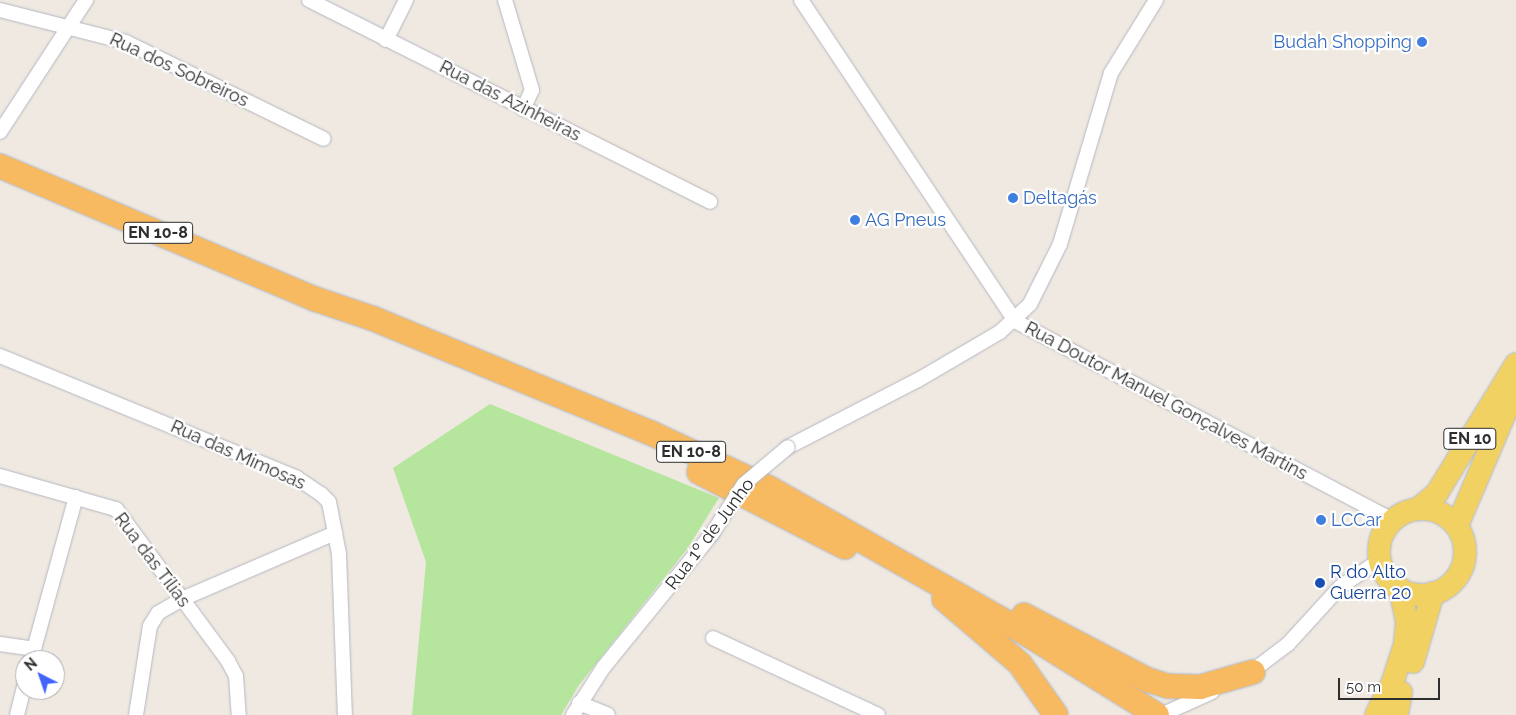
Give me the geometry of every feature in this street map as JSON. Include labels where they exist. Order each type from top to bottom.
[{"type":"highway","name":"EN 10-8","points":[[0,166],[315,299],[374,319],[652,433],[769,488],[884,551],[1103,688],[1135,715]]},
{"type":"highway","name":"EN 10-8","points":[[315,299],[369,329],[648,446],[940,596],[1103,688],[1159,715]]},
{"type":"highway","points":[[884,551],[912,559],[1148,680],[1168,686],[1200,686],[1253,672]]},
{"type":"highway","points":[[940,596],[1020,664],[1056,715]]},
{"type":"main road","name":"EN 10","points":[[1418,509],[1437,493],[1516,364]]},
{"type":"main road","name":"EN 10","points":[[1457,526],[1516,388]]},
{"type":"main road","points":[[1418,509],[1435,510],[1457,526],[1463,537],[1464,562],[1452,584],[1433,593],[1414,594],[1400,589],[1387,577],[1380,560],[1381,538],[1393,520],[1418,509]]},
{"type":"main road","points":[[1376,715],[1393,681],[1405,643],[1407,622],[1400,589]]},
{"type":"main road","points":[[1397,715],[1401,692],[1433,593]]},
{"type":"main road","points":[[1389,715],[1401,692]]},
{"type":"street","points":[[0,132],[86,0]]},
{"type":"street","name":"Rua das Azinheiras","points":[[309,0],[710,202]]},
{"type":"street","points":[[386,40],[406,0]]},
{"type":"street","points":[[505,0],[532,90],[523,109]]},
{"type":"street","name":"Rua Doutor Manuel Gonçalves Martins","points":[[801,0],[1014,321],[1393,520]]},
{"type":"street","name":"Rua 1º de Junho","points":[[576,709],[603,668],[712,534],[744,484],[788,447],[918,380],[1014,321],[1030,304],[1060,244],[1111,74],[1156,0]]},
{"type":"street","name":"Rua dos Sobreiros","points":[[0,10],[69,25],[126,42],[324,139]]},
{"type":"street","name":"Rua das Mimosas","points":[[0,356],[297,478],[329,502],[339,554],[345,715]]},
{"type":"street","name":"Rua das Tílias","points":[[0,476],[116,509],[182,598],[236,676],[239,715]]},
{"type":"street","points":[[34,650],[76,497]]},
{"type":"street","points":[[136,715],[153,618],[182,598],[335,533]]},
{"type":"street","points":[[1159,715],[1253,672],[1288,644],[1340,587],[1380,560]]},
{"type":"street","points":[[713,638],[872,714]]},
{"type":"street","points":[[0,644],[20,650]]},
{"type":"street","points":[[17,715],[21,700]]},
{"type":"street","points":[[576,709],[608,715]]},
{"type":"green space","points":[[490,404],[719,498],[687,549],[579,685],[561,715],[412,715],[426,562],[393,468]]},
{"type":"place","name":"Budah Shopping","points":[[1422,42]]},
{"type":"place","name":"Deltagás","points":[[1013,198]]},
{"type":"place","name":"AG Pneus","points":[[855,220]]},
{"type":"place","name":"LCCar","points":[[1321,520]]},
{"type":"place","name":"R do Alto Guerra 20","points":[[1320,583]]}]
